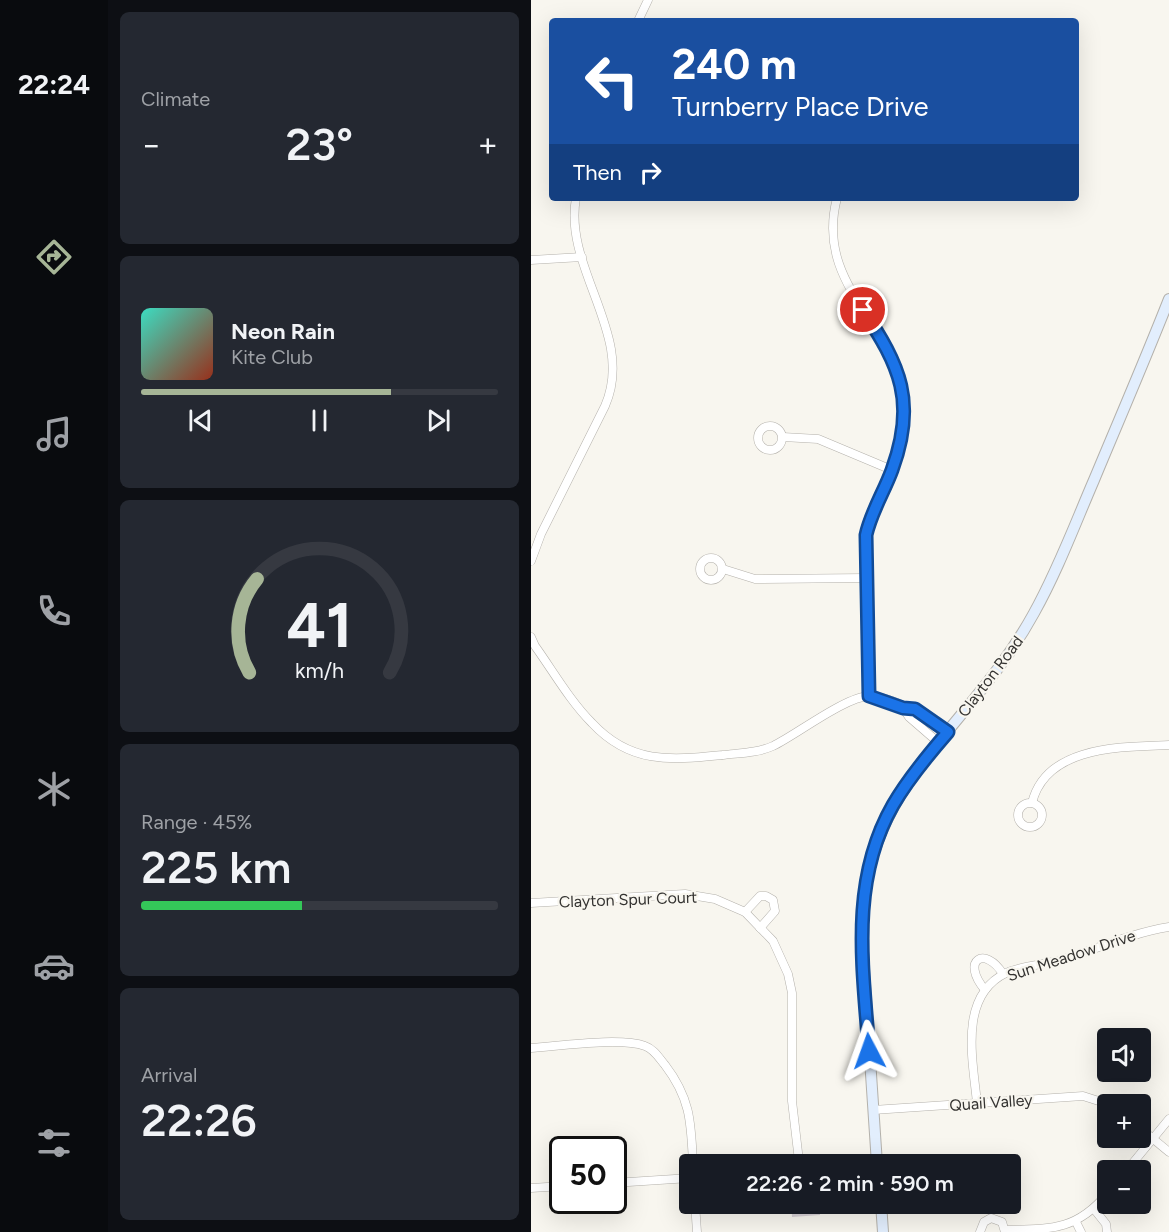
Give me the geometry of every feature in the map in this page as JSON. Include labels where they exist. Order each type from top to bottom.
[{"type":"main road","name":"Clayton Road","points":[[876,1154],[862,941],[864,889],[877,838],[892,806],[1008,656],[1043,596],[1169,299]]},
{"type":"main road","points":[[882,1214],[883,1232]]},
{"type":"street","points":[[639,18],[648,0]]},
{"type":"street","points":[[531,561],[541,534],[611,392],[614,355],[582,256],[575,226],[576,201]]},
{"type":"street","points":[[837,201],[833,233],[839,266],[852,294],[893,359],[902,390],[903,424],[892,470],[869,521],[866,535],[869,696]]},
{"type":"street","points":[[531,260],[582,256]]},
{"type":"street","points":[[783,437],[818,439],[892,470]]},
{"type":"street","points":[[723,568],[755,579],[866,578]]},
{"type":"street","points":[[531,637],[535,646],[592,723],[625,747],[654,758],[671,760],[763,749],[837,708],[869,696],[903,708],[915,709],[948,732]]},
{"type":"street","points":[[903,708],[909,717],[939,743]]},
{"type":"street","points":[[1032,803],[1043,781],[1074,758],[1099,750],[1169,745]]},
{"type":"street","name":"Clayton Spur Court","points":[[531,903],[685,894],[715,899],[745,912],[761,928],[781,955],[792,993],[792,1101],[798,1154]]},
{"type":"street","points":[[745,912],[760,896],[767,896],[773,900],[775,911],[761,928]]},
{"type":"street","name":"Sun Meadow Drive","points":[[977,1103],[972,1028],[973,1014],[985,990],[1003,974],[1020,967],[1071,957],[1129,935],[1169,927]]},
{"type":"street","points":[[985,990],[973,974],[974,966],[979,960],[993,961],[1003,974]]},
{"type":"street","points":[[531,1048],[626,1043],[648,1047],[670,1071],[688,1106],[692,1154]]},
{"type":"street","name":"Quail Valley","points":[[873,1110],[1083,1096],[1097,1100]]},
{"type":"street","points":[[1135,1160],[1169,1119]]},
{"type":"street","points":[[1153,1138],[1169,1152]]},
{"type":"street","points":[[627,1182],[679,1179]]},
{"type":"street","points":[[531,1188],[549,1187]]},
{"type":"street","points":[[980,1232],[984,1222],[991,1218],[1002,1222],[1005,1231],[1052,1229],[1076,1222],[1097,1206]]},
{"type":"street","points":[[1094,1209],[1106,1224],[1107,1232]]},
{"type":"street","points":[[696,1214],[697,1232]]},
{"type":"street","points":[[1076,1222],[1081,1232]]},
{"type":"building","points":[[792,1214],[820,1214],[820,1215],[792,1217]]},
{"type":"route","points":[[863,310],[893,359],[905,408],[900,442],[892,470],[869,521],[866,535],[869,696],[885,699],[903,708],[915,709],[948,732],[901,791],[884,822],[871,855],[864,889],[861,924],[869,1051]]}]
